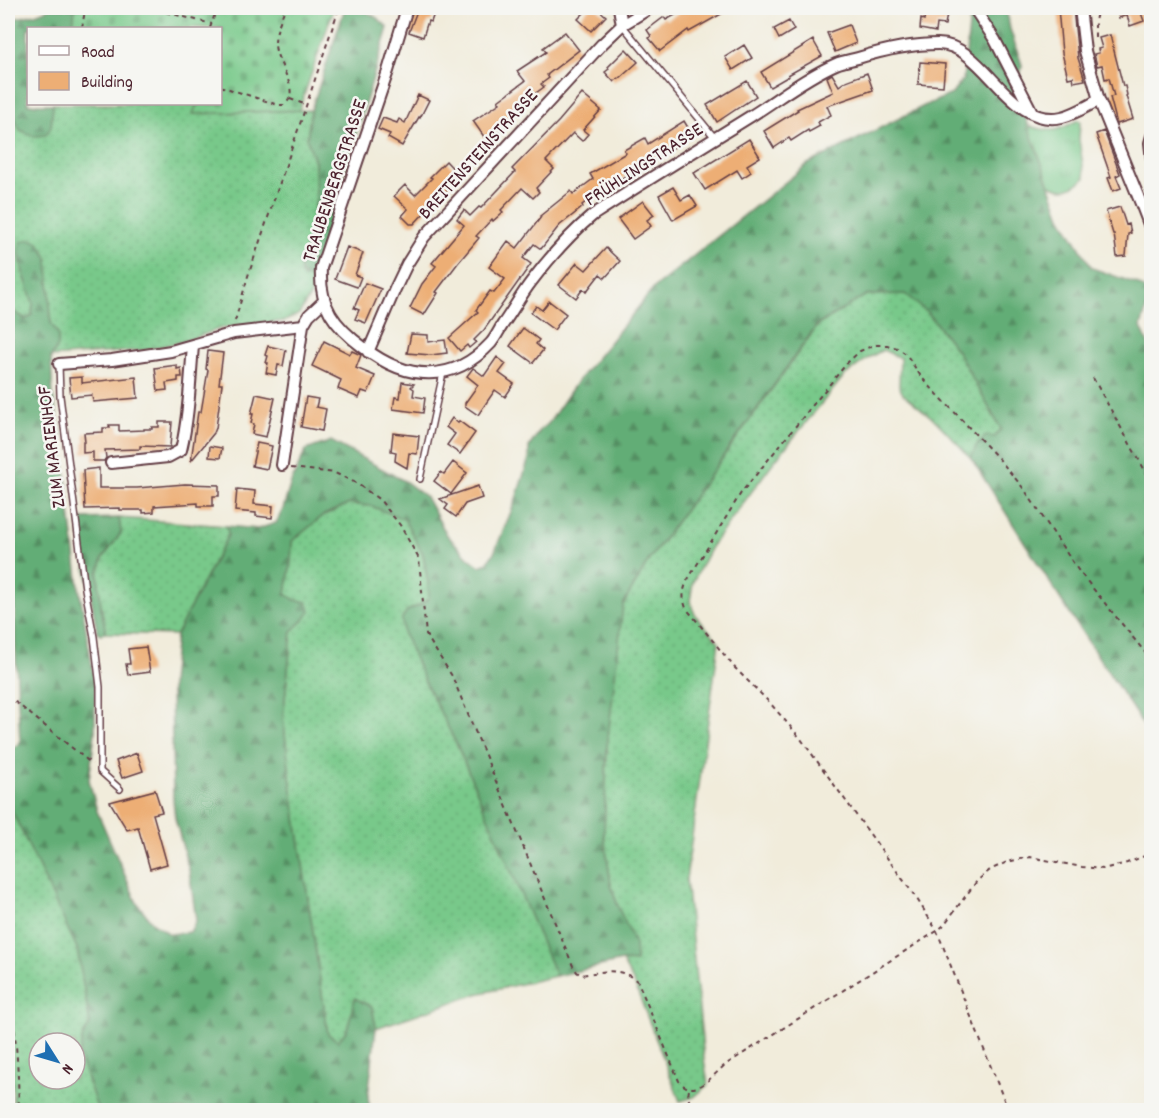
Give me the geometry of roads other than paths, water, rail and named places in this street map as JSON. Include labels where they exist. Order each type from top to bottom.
[{"type":"street","name":"TRAUBENBERGSTRASSE","points":[[324,301],[321,268],[407,8]]},
{"type":"street","points":[[619,8],[622,25]]},
{"type":"street","name":"BREITENSTEINSTRASSE","points":[[368,352],[395,288],[424,237],[602,44],[622,25],[650,8]]},
{"type":"street","points":[[974,8],[995,40],[1032,113],[1053,118],[1062,117],[1099,100]]},
{"type":"street","points":[[1080,8],[1085,51],[1099,100],[1152,232]]},
{"type":"street","name":"FRÜHLINGSTRASSE","points":[[324,301],[342,330],[368,352],[406,370],[426,374],[442,373],[460,367],[475,358],[492,342],[529,284],[552,255],[579,226],[593,215],[836,64],[910,45],[941,44],[955,47],[966,54],[1013,101],[1032,113]]},
{"type":"street","points":[[1152,136],[1150,143],[1152,160]]},
{"type":"street","points":[[1142,206],[1151,198]]},
{"type":"street","points":[[282,465],[303,325],[309,315],[324,301]]},
{"type":"street","name":"ZUM MARIENHOF","points":[[59,364],[146,355],[193,346],[234,333],[303,325]]},
{"type":"street","points":[[111,463],[168,457],[181,450],[193,346]]},
{"type":"lane","points":[[622,25],[715,138]]},
{"type":"lane","name":"ZUM MARIENHOF","points":[[59,364],[60,396],[100,687],[100,771],[120,789]]},
{"type":"lane","points":[[420,479],[442,373]]}]
